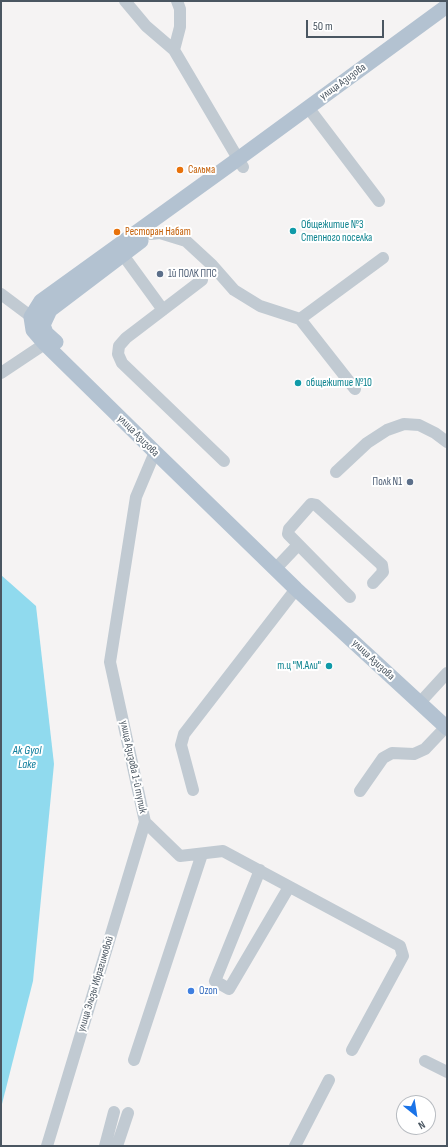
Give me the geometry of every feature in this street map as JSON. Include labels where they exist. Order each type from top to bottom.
[{"type":"main road","name":"улица Азизова","points":[[37,321],[57,303],[151,234],[240,163],[447,6]]},
{"type":"main road","name":"улица Азизова","points":[[447,17],[313,114],[41,300],[37,321],[46,333],[49,341],[155,452],[296,589],[447,724]]},
{"type":"main road","name":"улица Азизова","points":[[49,341],[280,564],[425,697],[447,724]]},
{"type":"street","points":[[125,1],[146,26],[174,50],[240,163]]},
{"type":"street","points":[[174,50],[180,27],[180,9],[178,1]]},
{"type":"street","points":[[313,114],[379,202]]},
{"type":"street","points":[[151,234],[160,234],[186,241],[212,264],[234,290],[260,306],[300,319],[355,389]]},
{"type":"street","points":[[123,255],[163,310]]},
{"type":"street","points":[[300,319],[383,258]]},
{"type":"street","points":[[202,280],[126,338],[119,346],[118,354],[122,363],[224,461]]},
{"type":"street","points":[[1,294],[37,321]]},
{"type":"street","points":[[1,373],[49,341]]},
{"type":"street","points":[[336,472],[367,443],[387,430],[404,424],[419,425],[435,433],[447,442]]},
{"type":"street","name":"улица Азизова 1-й тупик","points":[[155,452],[136,497],[110,662],[145,822],[180,856],[223,851],[400,946],[403,956],[352,1050]]},
{"type":"street","points":[[350,597],[289,536],[288,531],[309,506],[314,504],[382,565],[383,572],[373,583]]},
{"type":"street","points":[[280,564],[298,545]]},
{"type":"street","points":[[193,790],[181,745],[184,734],[296,589]]},
{"type":"street","points":[[425,697],[447,674]]},
{"type":"street","points":[[360,792],[383,758],[392,753],[414,754],[424,749],[447,724]]},
{"type":"street","name":"улица Эльзы Ибрагимовой","points":[[48,1146],[145,822]]},
{"type":"street","points":[[134,1060],[202,854]]},
{"type":"street","points":[[260,870],[215,981],[228,989],[290,887]]},
{"type":"street","points":[[425,1061],[447,1072]]},
{"type":"street","points":[[295,1146],[329,1080]]},
{"type":"street","points":[[105,1146],[114,1112]]},
{"type":"street","points":[[117,1146],[128,1113]]},
{"type":"water","name":"Ak Gyol Lake","points":[[1,575],[36,606],[54,764],[33,981],[1,1108]]},
{"type":"place","name":"Сальма","points":[[180,170]]},
{"type":"place","name":"Общежитие №3 Степного поселка","points":[[293,231]]},
{"type":"place","name":"Ресторан Набат","points":[[117,232]]},
{"type":"place","name":"1й ПОЛК ППС","points":[[160,274]]},
{"type":"place","name":"общежитие №10","points":[[298,383]]},
{"type":"place","name":"Полк N1","points":[[410,482]]},
{"type":"place","name":"т.ц \"М.Али\"","points":[[329,666]]},
{"type":"place","name":"Ozon","points":[[191,991]]}]
